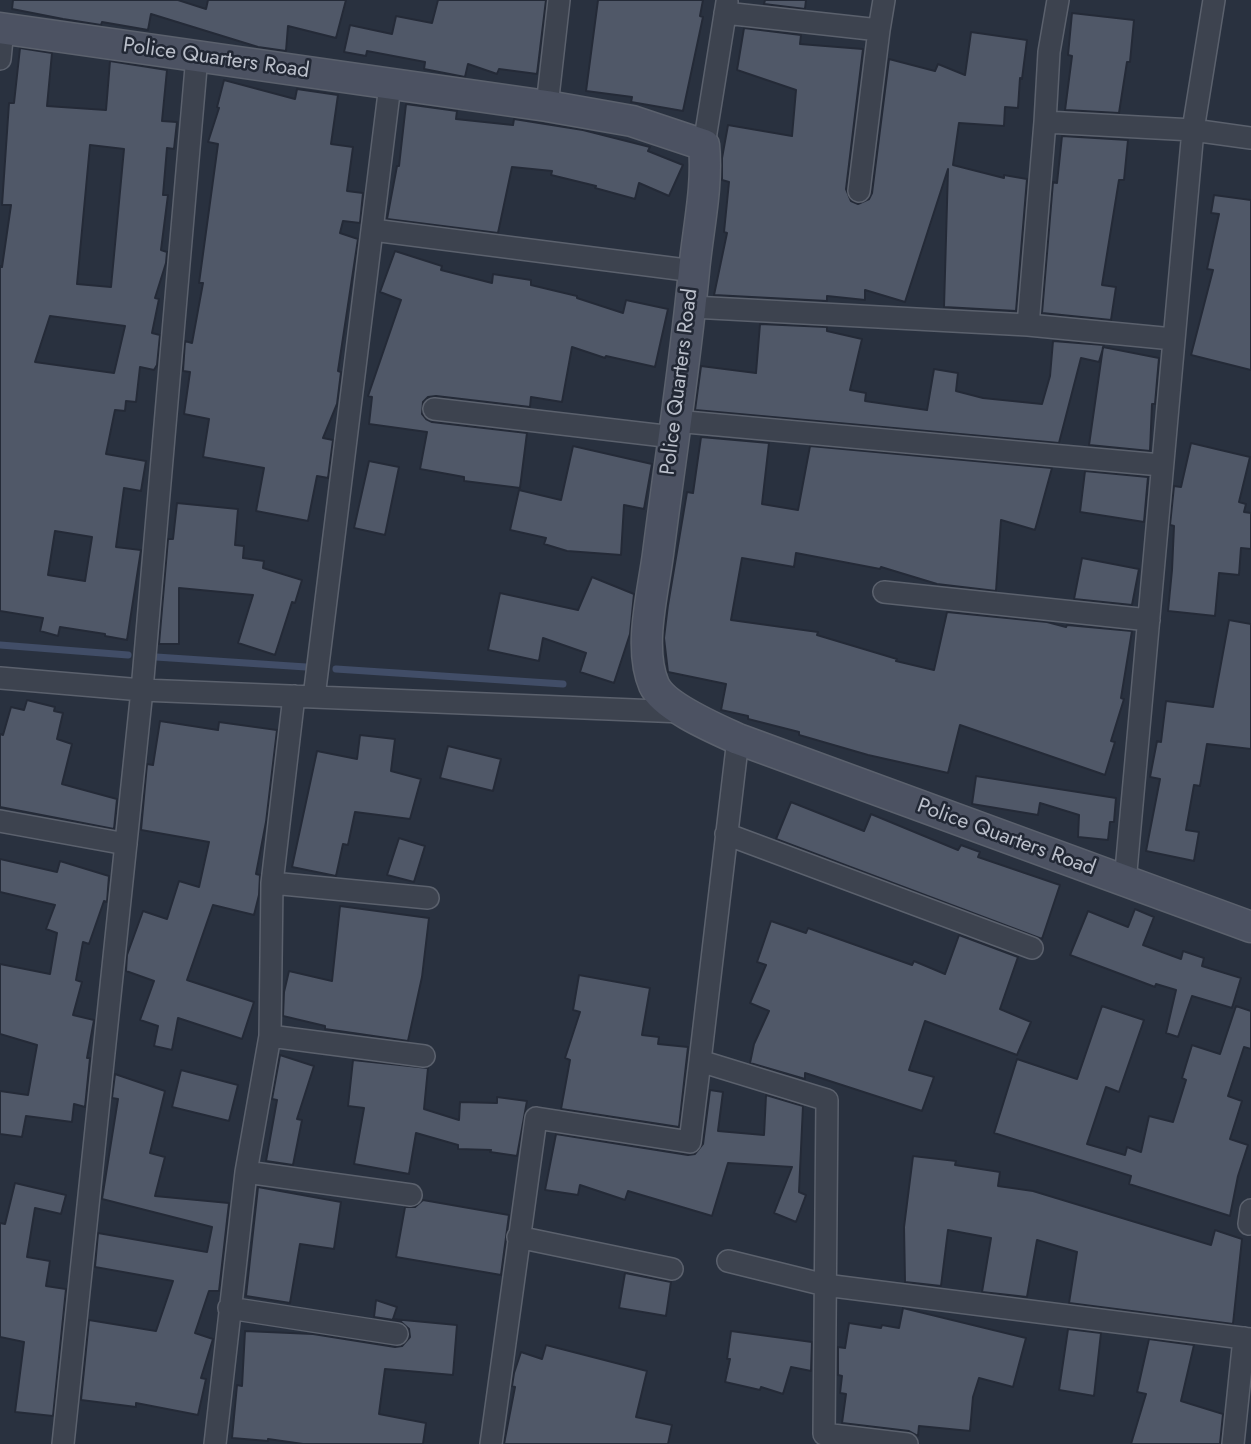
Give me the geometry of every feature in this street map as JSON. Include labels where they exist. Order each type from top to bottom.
[{"type":"street","points":[[547,106],[559,0]]},
{"type":"street","points":[[859,191],[884,0]]},
{"type":"street","points":[[1028,325],[1049,52],[1058,0]]},
{"type":"street","points":[[1125,882],[1193,130],[1214,0]]},
{"type":"street","points":[[704,145],[726,7],[880,30]]},
{"type":"street","points":[[0,59],[2,29]]},
{"type":"street","name":"Police Quarters Road","points":[[2,29],[547,106],[632,121],[704,145],[706,171],[692,306],[646,647],[655,687],[683,712],[738,739],[1251,927]]},
{"type":"street","points":[[63,1444],[142,690],[197,56]]},
{"type":"street","points":[[215,1444],[246,1172],[270,1036],[272,883],[304,697],[373,230],[390,85]]},
{"type":"street","points":[[1045,122],[1193,130],[1251,138]]},
{"type":"street","points":[[373,230],[694,271]]},
{"type":"street","points":[[692,306],[1028,325],[1173,339]]},
{"type":"street","points":[[434,409],[1161,465]]},
{"type":"street","points":[[884,592],[1149,620]]},
{"type":"street","points":[[0,678],[142,690],[683,712]]},
{"type":"street","points":[[491,1444],[536,1118],[690,1142],[738,739]]},
{"type":"street","points":[[0,821],[126,844]]},
{"type":"street","points":[[726,834],[1032,948]]},
{"type":"street","points":[[272,883],[428,898]]},
{"type":"street","points":[[270,1036],[424,1055]]},
{"type":"street","points":[[701,1061],[827,1100],[824,1434],[906,1444]]},
{"type":"street","points":[[246,1172],[411,1195]]},
{"type":"street","points":[[518,1237],[672,1269]]},
{"type":"street","points":[[728,1261],[825,1285],[1248,1338],[1233,1444]]},
{"type":"street","points":[[229,1308],[397,1334]]},
{"type":"building","points":[[13,0],[178,0],[206,9],[208,0],[346,0],[336,38],[288,26],[286,51],[258,47],[151,14],[148,30],[102,22],[101,25],[12,9]]},
{"type":"building","points":[[438,0],[546,0],[537,74],[499,69],[497,74],[468,64],[465,77],[424,69],[425,62],[367,51],[366,56],[344,52],[350,25],[392,34],[396,16],[432,23]]},
{"type":"building","points":[[598,0],[703,0],[700,16],[703,17],[683,111],[631,102],[632,97],[586,91]]},
{"type":"building","points":[[765,0],[806,0],[805,9],[764,4]]},
{"type":"building","points":[[1072,13],[1134,20],[1130,62],[1127,62],[1119,113],[1065,110],[1072,56],[1068,55]]},
{"type":"building","points":[[744,28],[801,35],[800,44],[863,49],[846,189],[851,201],[858,204],[869,199],[872,193],[889,59],[935,71],[938,64],[965,75],[971,32],[1027,40],[1018,108],[1005,107],[1004,126],[959,123],[953,165],[1004,178],[1004,175],[1027,179],[1016,311],[944,307],[948,169],[905,302],[865,290],[865,300],[827,296],[827,301],[714,295],[727,233],[724,232],[729,182],[722,180],[722,158],[728,125],[792,136],[796,90],[737,70]]},
{"type":"building","points":[[20,48],[52,53],[47,106],[106,110],[110,61],[167,70],[162,121],[177,122],[174,149],[167,148],[163,195],[168,195],[161,250],[167,252],[155,298],[159,299],[152,333],[160,335],[157,365],[154,370],[140,367],[136,402],[126,401],[125,411],[115,410],[106,454],[146,461],[141,491],[124,488],[116,547],[141,550],[127,640],[60,627],[58,636],[40,631],[43,618],[0,611],[0,266],[2,267],[11,205],[2,205],[9,103],[14,103]],"holes":[[[90,145],[124,149],[111,287],[77,284]],[[50,316],[125,326],[114,373],[35,362]],[[55,531],[92,537],[85,581],[48,575]]]},
{"type":"building","points":[[224,80],[295,99],[297,89],[338,95],[331,144],[353,147],[347,191],[363,193],[360,223],[343,221],[340,233],[358,239],[338,371],[341,372],[337,404],[323,438],[333,440],[328,478],[317,476],[308,521],[256,511],[264,468],[203,457],[209,419],[184,414],[190,372],[183,371],[185,341],[192,343],[203,283],[199,283],[218,144],[208,142],[219,108],[217,107]]},
{"type":"building","points":[[406,104],[457,111],[456,119],[513,125],[514,119],[583,130],[650,147],[648,151],[683,165],[669,196],[639,183],[635,199],[551,175],[552,171],[512,167],[498,233],[387,219],[399,166]]},
{"type":"building","points":[[1062,136],[1128,140],[1124,180],[1119,180],[1102,285],[1116,287],[1111,320],[1042,313],[1053,182],[1057,183]]},
{"type":"building","points":[[1214,195],[1251,200],[1251,370],[1191,355],[1213,270],[1207,269],[1219,214],[1211,213]]},
{"type":"building","points":[[395,251],[442,266],[441,270],[492,283],[493,274],[531,280],[531,285],[577,296],[623,313],[626,300],[668,309],[655,367],[606,356],[605,358],[572,347],[562,402],[531,397],[530,407],[428,397],[423,402],[422,414],[432,422],[527,433],[520,488],[464,481],[464,477],[420,469],[427,432],[369,424],[372,397],[368,396],[401,300],[380,292]]},
{"type":"building","points":[[760,324],[827,327],[827,331],[862,339],[850,390],[866,393],[865,401],[927,410],[934,369],[958,373],[956,391],[983,398],[1042,404],[1050,376],[1053,341],[1104,345],[1099,362],[1081,358],[1059,443],[695,410],[701,366],[756,373]]},
{"type":"building","points":[[1103,347],[1159,358],[1155,404],[1152,404],[1150,451],[1089,445]]},
{"type":"building","points":[[701,437],[769,443],[762,504],[798,510],[810,446],[1052,468],[1035,530],[1001,520],[996,591],[937,584],[881,567],[880,569],[796,553],[794,567],[742,558],[731,620],[818,632],[817,635],[897,659],[896,661],[934,670],[947,612],[1047,622],[1066,627],[1132,631],[1121,698],[1124,699],[1111,741],[1115,742],[1105,775],[960,725],[948,773],[868,755],[799,735],[799,732],[748,719],[748,716],[721,710],[726,684],[668,672],[664,638],[668,605],[687,492],[693,493]]},
{"type":"building","points":[[1191,443],[1250,457],[1239,502],[1246,504],[1244,512],[1251,513],[1251,549],[1241,548],[1239,575],[1219,573],[1215,616],[1168,611],[1174,526],[1170,525],[1174,486],[1181,487]]},
{"type":"building","points":[[573,446],[652,464],[644,509],[624,505],[621,555],[567,551],[544,544],[546,538],[510,530],[519,490],[561,500]]},
{"type":"building","points":[[369,461],[399,467],[385,535],[354,528]]},
{"type":"building","points":[[1085,471],[1148,477],[1144,522],[1080,512]]},
{"type":"building","points":[[177,503],[238,509],[235,545],[244,546],[243,558],[264,561],[263,568],[302,580],[275,655],[238,643],[253,595],[179,588],[179,644],[159,644],[168,539],[173,539]]},
{"type":"building","points":[[1082,558],[1139,569],[1132,605],[1074,599]]},
{"type":"building","points":[[592,577],[634,594],[630,634],[614,683],[580,672],[586,653],[543,638],[539,661],[488,650],[500,593],[578,610]]},
{"type":"building","points":[[1229,620],[1251,624],[1251,749],[1207,744],[1200,786],[1194,785],[1186,830],[1199,832],[1194,861],[1146,851],[1160,779],[1150,777],[1157,741],[1161,742],[1166,701],[1213,707]]},
{"type":"building","points":[[27,700],[55,707],[54,711],[63,713],[57,739],[72,744],[62,784],[117,799],[114,829],[0,807],[0,734],[3,735],[11,707],[24,710]]},
{"type":"building","points":[[160,721],[218,730],[219,722],[277,730],[266,822],[256,874],[260,875],[254,915],[213,905],[187,980],[254,1002],[242,1039],[178,1018],[172,1050],[154,1046],[158,1026],[140,1020],[154,981],[126,971],[127,955],[143,911],[167,919],[179,881],[199,887],[209,842],[141,830],[147,764],[153,765]]},
{"type":"building","points":[[360,735],[395,739],[391,771],[421,779],[410,819],[355,812],[348,845],[343,844],[336,876],[292,867],[317,751],[357,759]]},
{"type":"building","points":[[448,746],[501,759],[493,791],[440,778]]},
{"type":"building","points":[[976,776],[1116,798],[1114,822],[1110,822],[1108,840],[1078,837],[1079,815],[1040,803],[1038,815],[972,804]]},
{"type":"building","points":[[791,802],[864,831],[871,814],[958,850],[961,845],[980,852],[978,857],[1060,885],[1042,939],[776,839]]},
{"type":"building","points":[[399,838],[425,846],[414,882],[387,875]]},
{"type":"building","points":[[0,859],[57,872],[60,861],[109,876],[107,902],[104,901],[89,944],[83,942],[76,980],[82,982],[73,1015],[94,1020],[87,1058],[90,1058],[85,1107],[74,1104],[72,1122],[26,1116],[22,1137],[0,1134],[0,1091],[28,1095],[37,1045],[0,1034],[0,964],[50,974],[57,933],[46,929],[55,905],[0,892]]},
{"type":"building","points":[[340,906],[429,918],[422,977],[408,1041],[325,1029],[325,1026],[283,1016],[284,992],[289,971],[332,981]]},
{"type":"building","points":[[1135,909],[1154,917],[1143,945],[1181,959],[1183,951],[1204,958],[1202,966],[1241,978],[1232,1008],[1192,996],[1178,1037],[1166,1033],[1176,990],[1156,984],[1155,987],[1070,955],[1088,911],[1128,927]]},
{"type":"building","points":[[771,921],[806,933],[808,928],[912,965],[914,961],[945,974],[959,935],[1018,957],[1000,1009],[1031,1022],[1017,1055],[925,1021],[909,1070],[934,1077],[922,1111],[805,1073],[805,1079],[750,1063],[754,1044],[769,1011],[750,1003],[766,965],[757,962]]},
{"type":"building","points":[[579,975],[650,988],[642,1035],[659,1037],[658,1044],[688,1047],[679,1127],[561,1109],[570,1060],[565,1058],[580,1012],[573,1010]]},
{"type":"building","points":[[1102,1006],[1144,1020],[1119,1092],[1106,1087],[1087,1144],[1125,1155],[1127,1147],[1141,1152],[1149,1116],[1173,1122],[1186,1080],[1182,1078],[1192,1045],[1220,1054],[1236,1006],[1251,1011],[1251,1049],[1244,1047],[1228,1096],[1242,1101],[1230,1139],[1248,1145],[1230,1216],[1129,1184],[1131,1176],[994,1133],[1017,1059],[1077,1079]]},
{"type":"building","points":[[280,1055],[314,1066],[297,1119],[302,1120],[293,1165],[266,1161],[277,1100],[272,1099]]},
{"type":"building","points":[[353,1060],[428,1068],[424,1109],[459,1120],[460,1102],[497,1103],[497,1097],[527,1101],[517,1156],[490,1152],[491,1150],[458,1149],[458,1145],[416,1133],[409,1174],[354,1164],[364,1108],[348,1106]]},
{"type":"building","points":[[181,1070],[238,1085],[229,1121],[172,1107]]},
{"type":"building","points":[[115,1074],[165,1091],[150,1153],[165,1157],[155,1196],[229,1203],[219,1291],[209,1291],[195,1333],[213,1339],[201,1378],[206,1379],[198,1415],[136,1403],[136,1407],[81,1400],[89,1320],[156,1331],[173,1281],[95,1267],[98,1233],[207,1252],[212,1227],[102,1199],[118,1099],[112,1098]]},
{"type":"building","points":[[710,1090],[723,1092],[718,1131],[764,1135],[766,1095],[803,1106],[799,1192],[806,1195],[796,1222],[774,1213],[792,1167],[728,1163],[712,1216],[628,1191],[625,1200],[580,1185],[578,1195],[545,1190],[556,1134],[695,1154],[703,1144]]},
{"type":"building","points":[[913,1156],[956,1161],[955,1165],[1000,1172],[998,1186],[1033,1191],[1211,1245],[1215,1230],[1242,1239],[1233,1324],[1069,1303],[1077,1252],[1037,1240],[1027,1297],[982,1292],[991,1238],[948,1230],[941,1286],[905,1282],[904,1227]]},
{"type":"building","points":[[15,1183],[66,1195],[61,1214],[35,1208],[27,1257],[50,1261],[46,1286],[66,1289],[53,1416],[15,1412],[24,1342],[0,1337],[0,1223],[5,1224]]},
{"type":"building","points":[[258,1187],[341,1202],[334,1249],[300,1244],[290,1303],[246,1296]]},
{"type":"building","points":[[423,1200],[509,1215],[501,1275],[396,1257],[405,1207],[415,1207]]},
{"type":"building","points":[[625,1273],[671,1282],[666,1316],[619,1308]]},
{"type":"building","points":[[376,1300],[397,1307],[393,1319],[457,1325],[453,1375],[385,1369],[379,1414],[426,1423],[423,1444],[303,1444],[232,1438],[237,1385],[242,1386],[245,1331],[313,1334],[402,1346],[410,1337],[409,1329],[400,1321],[374,1317]]},
{"type":"building","points":[[903,1308],[1026,1338],[1013,1387],[979,1378],[973,1397],[970,1431],[919,1426],[918,1436],[909,1431],[842,1423],[846,1394],[840,1393],[842,1376],[838,1375],[838,1347],[845,1348],[849,1323],[899,1328]]},
{"type":"building","points":[[1068,1329],[1101,1333],[1094,1396],[1059,1390]]},
{"type":"building","points":[[731,1331],[812,1342],[811,1371],[791,1367],[783,1394],[761,1387],[760,1390],[725,1382],[730,1359],[727,1359]]},
{"type":"building","points":[[1149,1339],[1194,1345],[1181,1401],[1223,1414],[1220,1444],[1131,1444],[1146,1394],[1137,1392]]},
{"type":"building","points":[[546,1345],[647,1371],[636,1417],[672,1425],[668,1444],[504,1444],[515,1387],[512,1386],[514,1373],[521,1352],[542,1359]]},
{"type":"waterway","points":[[0,645],[128,655]]},
{"type":"waterway","points":[[156,657],[306,667]]},
{"type":"waterway","points":[[336,669],[563,684]]}]
